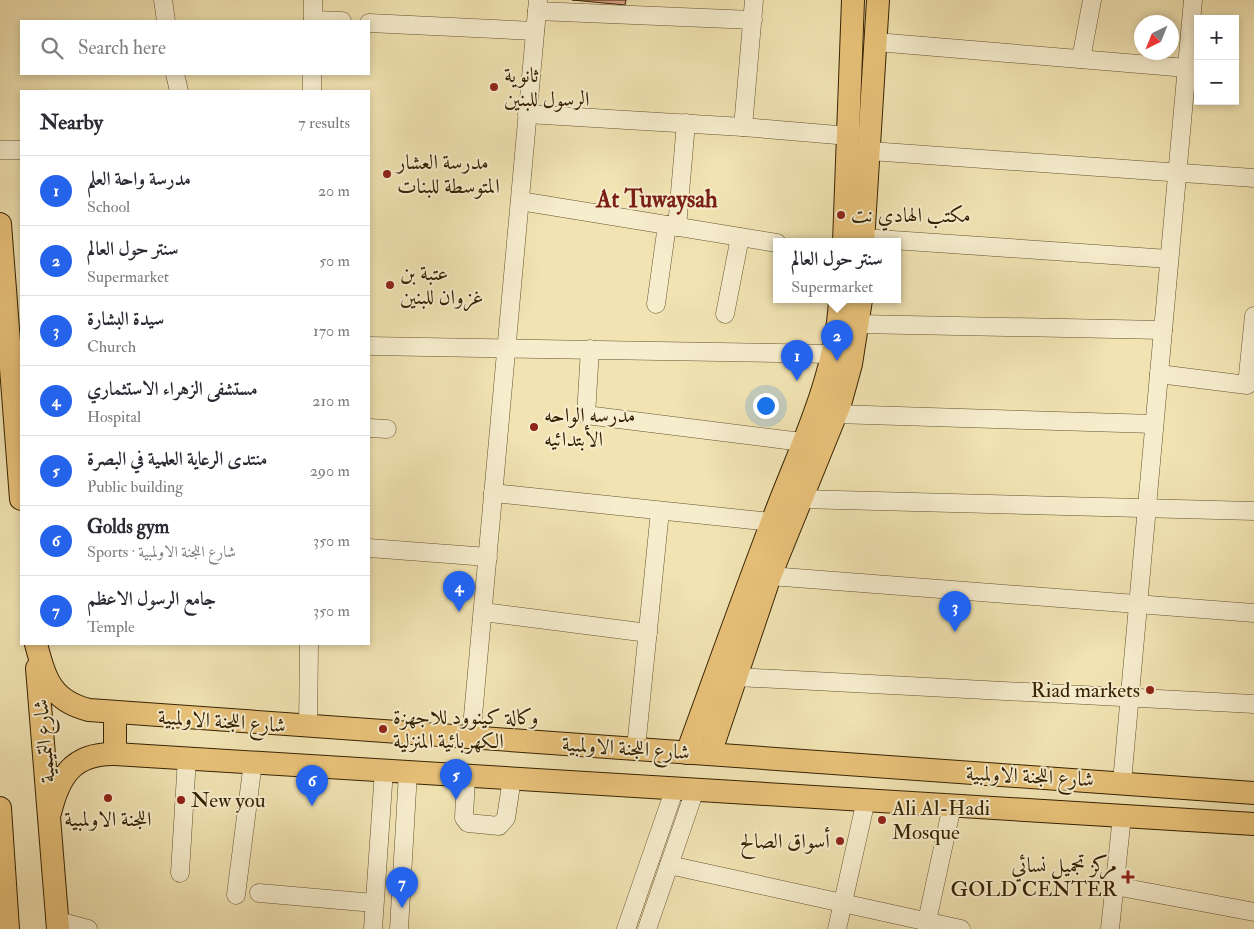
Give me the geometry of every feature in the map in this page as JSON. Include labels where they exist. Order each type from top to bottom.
[{"type":"main road","points":[[854,0],[849,136],[856,238]]},
{"type":"main road","points":[[856,238],[870,151],[878,0]]},
{"type":"main road","points":[[852,54],[876,49]]},
{"type":"main road","points":[[0,224],[15,339],[20,472]]},
{"type":"main road","points":[[687,753],[802,442],[832,406],[833,354],[838,329],[840,303]]},
{"type":"main road","points":[[710,754],[770,576],[800,499],[832,406],[851,364],[860,303]]},
{"type":"main road","name":"شارع اللجنة الاولمبية","points":[[36,645],[44,676],[59,696],[76,707],[115,712],[1007,776],[1122,782],[1254,793]]},
{"type":"main road","name":"شارع التميمية","points":[[36,645],[58,925]]},
{"type":"main road","points":[[115,712],[115,754]]},
{"type":"main road","name":"شارع اللجنة الاولمبية","points":[[50,813],[55,792],[62,778],[78,762],[85,757],[115,754],[1254,824]]},
{"type":"main road","points":[[1005,809],[1007,776]]},
{"type":"main road","points":[[1047,812],[1050,778]]},
{"type":"main road","points":[[0,808],[2,876],[8,929]]},
{"type":"street","points":[[163,0],[166,20]]},
{"type":"street","points":[[313,0],[313,20]]},
{"type":"street","points":[[743,127],[754,0]]},
{"type":"street","points":[[1081,59],[1092,0]]},
{"type":"street","points":[[1122,782],[1193,0]]},
{"type":"street","points":[[472,738],[537,5],[752,20]]},
{"type":"street","points":[[370,23],[535,31]]},
{"type":"street","points":[[876,49],[1081,59],[1187,68]]},
{"type":"street","points":[[174,75],[179,90]]},
{"type":"street","points":[[312,75],[312,90]]},
{"type":"street","points":[[527,114],[686,123],[849,136]]},
{"type":"street","points":[[656,304],[672,226],[686,123]]},
{"type":"street","points":[[0,150],[20,150]]},
{"type":"street","points":[[870,151],[1254,178]]},
{"type":"street","points":[[520,201],[773,243]]},
{"type":"street","points":[[725,314],[740,238]]},
{"type":"street","points":[[901,244],[1169,259]]},
{"type":"street","points":[[1159,374],[1247,385],[1254,316]]},
{"type":"street","points":[[858,324],[1163,330]]},
{"type":"street","points":[[370,346],[833,354]]},
{"type":"street","points":[[590,350],[586,416],[802,442]]},
{"type":"street","points":[[832,406],[1154,424]]},
{"type":"street","points":[[370,428],[387,429]]},
{"type":"street","points":[[493,493],[772,522]]},
{"type":"street","points":[[800,499],[1254,511]]},
{"type":"street","points":[[636,748],[660,511]]},
{"type":"street","points":[[370,548],[488,557]]},
{"type":"street","points":[[770,576],[1138,606],[1254,613]]},
{"type":"street","points":[[483,612],[648,633]]},
{"type":"street","points":[[308,727],[309,645]]},
{"type":"street","points":[[736,677],[1254,704]]},
{"type":"street","points":[[180,872],[187,758]]},
{"type":"street","points":[[236,895],[253,762]]},
{"type":"street","points":[[373,929],[384,770]]},
{"type":"street","points":[[399,929],[408,772]]},
{"type":"street","points":[[466,776],[464,818],[468,824],[499,826],[506,818],[512,778]]},
{"type":"street","points":[[647,929],[669,865],[685,789]]},
{"type":"street","points":[[626,929],[685,789]]},
{"type":"street","points":[[838,929],[866,800]]},
{"type":"street","points":[[927,922],[952,806]]},
{"type":"street","points":[[1110,929],[1122,816]]},
{"type":"street","points":[[669,865],[961,929]]},
{"type":"street","points":[[1115,886],[1254,912]]},
{"type":"street","points":[[259,893],[374,903]]},
{"type":"street","points":[[58,925],[88,929]]},
{"type":"building","points":[[572,0],[626,0],[625,5]]},
{"type":"place","name":"ثانوية الرسول للبنين","points":[[494,87]]},
{"type":"place","name":"مدرسة العشار المتوسطة للبنات","points":[[387,174]]},
{"type":"place","name":"مكتب الهادي نت","points":[[841,215]]},
{"type":"place","name":"عتبة بن غزوان للبنين","points":[[390,285]]},
{"type":"place","name":"سنتر حول العالم","points":[[837,361]]},
{"type":"place","name":"مدرسة واحة العلم","points":[[797,381]]},
{"type":"place","name":"مدرسه الواحه الأبتدائيه","points":[[534,427]]},
{"type":"place","name":"مستشفى الزهراء الاستثماري","points":[[459,612]]},
{"type":"place","name":"سيدة البشارة","points":[[955,632]]},
{"type":"place","name":"Riad markets","points":[[1150,690]]},
{"type":"place","name":"وكالة كينوود للاجهزة الكهربائية المنزلية","points":[[383,729]]},
{"type":"place","name":"اللجنة الاولمبية","points":[[108,798]]},
{"type":"place","name":"New you","points":[[181,800]]},
{"type":"place","name":"منتدى الرعاية العلمية في البصرة","points":[[456,800]]},
{"type":"place","name":"Golds gym","points":[[312,806]]},
{"type":"place","name":"Ali Al-Hadi Mosque","points":[[882,820]]},
{"type":"place","name":"أسواق الصالح","points":[[840,841]]},
{"type":"place","name":"مركز تجميل نسائي GOLD CENTER","points":[[1128,877]]},
{"type":"place","name":"جامع الرسول الاعظم","points":[[402,908]]},
{"type":"district","name":"At Tuwaysah","points":[[657,199]]}]
